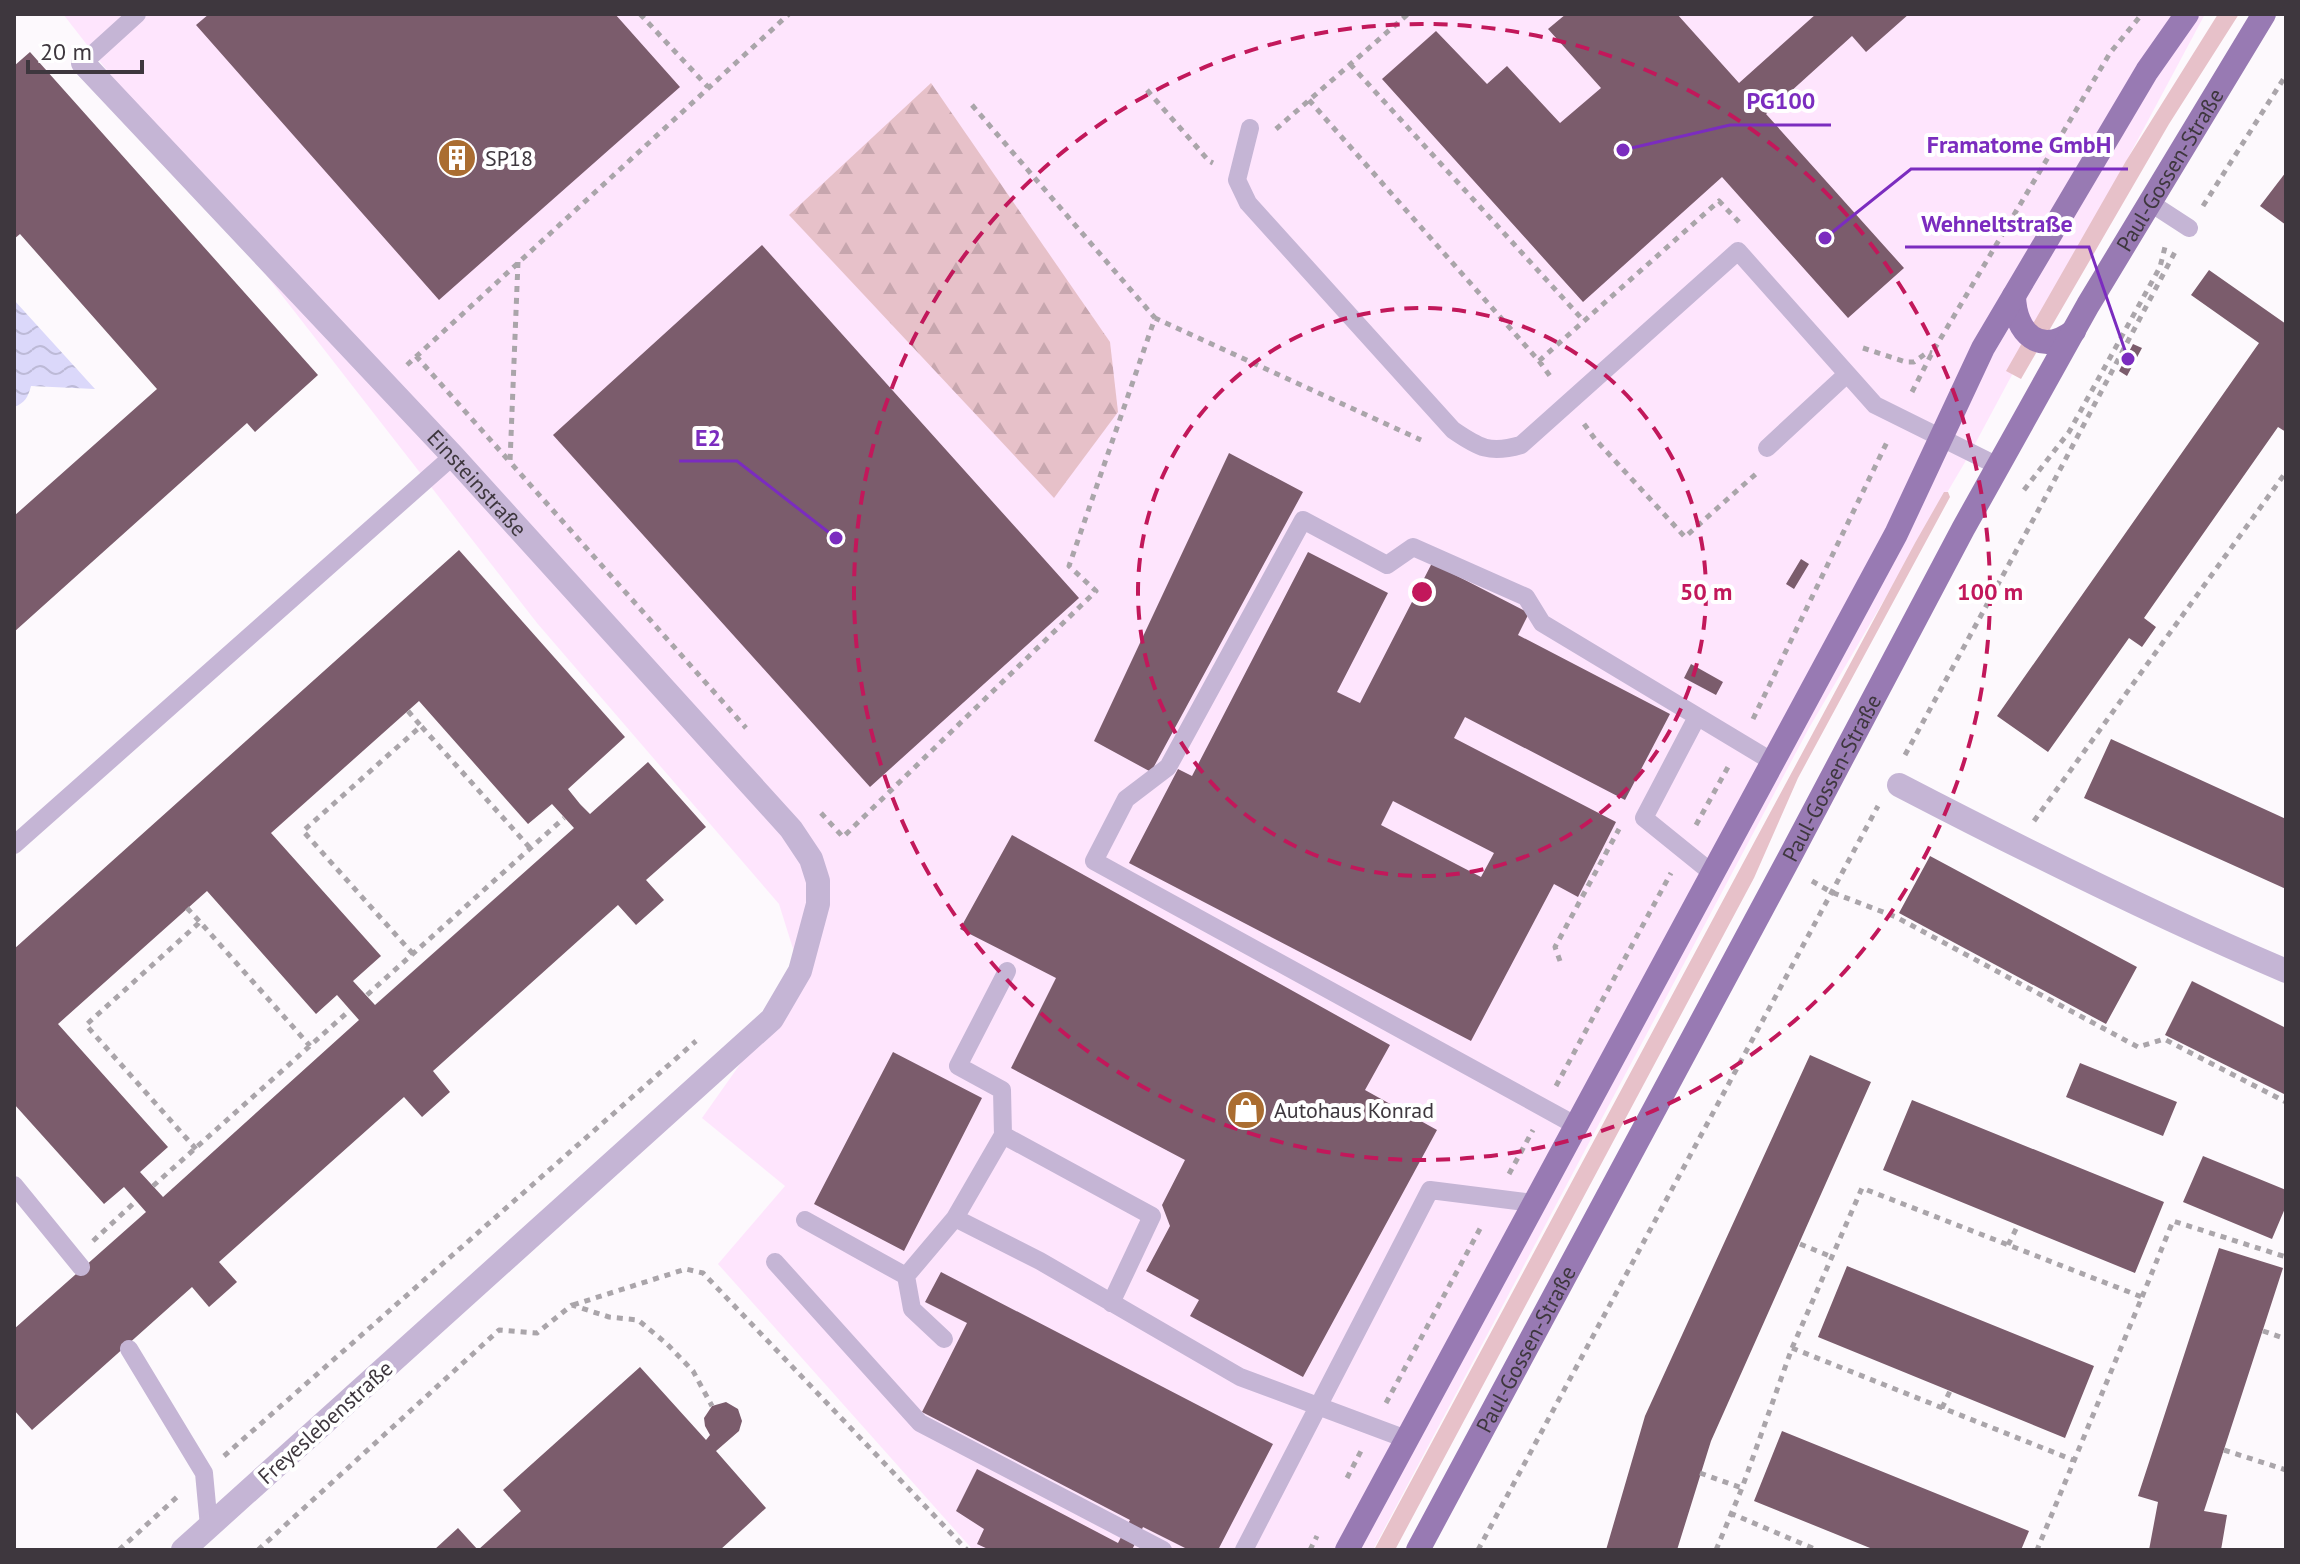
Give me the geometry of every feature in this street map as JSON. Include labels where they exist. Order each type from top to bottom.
[{"type":"main road","points":[[1347,1550],[1896,534],[1983,348],[2147,71],[2187,14]]},
{"type":"main road","name":"Paul-Gossen-Straße","points":[[1418,1550],[1998,466],[2149,202],[2264,14]]},
{"type":"main road","points":[[2014,296],[2020,327],[2032,337],[2054,342],[2074,331]]},
{"type":"street","name":"Einsteinstraße","points":[[83,63],[453,456],[791,829],[811,859],[818,881],[818,904],[800,971],[772,1019],[469,1294]]},
{"type":"street","points":[[1894,782],[2016,846],[2189,930],[2286,971]]},
{"type":"street","name":"Freyeslebenstraße","points":[[183,1550],[469,1294]]},
{"type":"lane","points":[[83,63],[137,14]]},
{"type":"lane","points":[[1250,128],[1237,180],[1248,203],[1453,430],[1472,443],[1489,450],[1521,445],[1738,251],[1875,405],[1998,466]]},
{"type":"lane","points":[[2149,202],[2189,228]]},
{"type":"lane","points":[[1767,448],[1847,374]]},
{"type":"lane","points":[[17,837],[453,456]]},
{"type":"lane","points":[[1575,1125],[1094,861],[1126,799],[1168,767],[1303,520],[1387,565],[1413,547],[1526,597],[1542,623],[1773,762]]},
{"type":"lane","points":[[1697,717],[1644,818],[1712,873]]},
{"type":"lane","points":[[906,1276],[955,1218],[1003,1135],[1002,1090],[958,1066],[1007,971]]},
{"type":"lane","points":[[1003,1135],[1152,1216],[1111,1303]]},
{"type":"lane","points":[[14,1185],[78,1262]]},
{"type":"lane","points":[[1244,1550],[1430,1190],[1533,1203]]},
{"type":"lane","points":[[955,1218],[1040,1261],[1240,1377],[1406,1439]]},
{"type":"lane","points":[[805,1220],[906,1276]]},
{"type":"lane","points":[[775,1262],[920,1423],[1163,1550]]},
{"type":"lane","points":[[906,1276],[912,1309],[944,1339]]},
{"type":"lane","points":[[129,1349],[204,1473],[209,1526]]},
{"type":"path","points":[[640,14],[707,88]]},
{"type":"path","points":[[388,386],[416,356],[789,14]]},
{"type":"path","points":[[1147,90],[1209,161],[1225,168],[1241,159],[1408,14]]},
{"type":"path","points":[[1770,685],[1932,353],[2110,53],[2142,14]]},
{"type":"path","points":[[1350,64],[1583,320],[1539,361]]},
{"type":"path","points":[[1478,1550],[1831,892],[1894,782],[2157,284],[2286,75]]},
{"type":"path","points":[[1309,100],[1539,361],[1595,439],[1685,537],[1763,468]]},
{"type":"path","points":[[972,105],[1155,318],[1432,445],[1453,430]]},
{"type":"path","points":[[2054,451],[2069,432],[2160,267],[2172,217]]},
{"type":"path","points":[[510,462],[518,262]]},
{"type":"path","points":[[814,805],[843,837],[1096,591],[1069,566],[1155,318]]},
{"type":"path","points":[[416,356],[756,739]]},
{"type":"path","points":[[2058,788],[2286,472]]},
{"type":"path","points":[[408,711],[531,849]]},
{"type":"path","points":[[413,954],[303,831],[421,726]]},
{"type":"path","points":[[367,995],[564,818]]},
{"type":"path","points":[[1560,961],[1555,947],[1623,823],[1644,818]]},
{"type":"path","points":[[1810,880],[1831,892],[1896,917],[2138,1047],[2164,1039],[2286,1102]]},
{"type":"path","points":[[187,908],[310,1046]]},
{"type":"path","points":[[196,1149],[86,1025],[200,922]]},
{"type":"path","points":[[153,1186],[350,1010]]},
{"type":"path","points":[[119,1550],[696,1041]]},
{"type":"path","points":[[1716,1550],[1742,1488],[1792,1348],[1862,1188],[2142,1297]]},
{"type":"path","points":[[78,1262],[136,1201]]},
{"type":"path","points":[[2037,1550],[2173,1221],[2286,1257]]},
{"type":"path","points":[[2008,1245],[2018,1225]]},
{"type":"path","points":[[1800,1244],[1832,1257]]},
{"type":"path","points":[[258,1550],[499,1330],[537,1333],[572,1305],[686,1269],[703,1273],[967,1550]]},
{"type":"path","points":[[572,1305],[609,1317],[638,1320],[693,1371],[712,1406]]},
{"type":"path","points":[[2263,1331],[2286,1339]]},
{"type":"path","points":[[1792,1348],[2073,1460]]},
{"type":"path","points":[[1942,1408],[1950,1391]]},
{"type":"path","points":[[2224,1450],[2286,1470]]},
{"type":"path","points":[[1700,1473],[1742,1488]]},
{"type":"path","points":[[1730,1513],[1817,1550]]},
{"type":"shaded area","points":[[63,14],[2205,14],[1968,457],[1809,728],[1373,1550],[973,1550],[718,1264],[785,1186],[702,1118],[772,1019],[800,971],[779,904],[537,623]]},
{"type":"green space","points":[[2218,14],[2239,14],[2169,124],[2021,379],[2006,371],[2126,161]]},
{"type":"green space","points":[[931,83],[1110,342],[1118,412],[1054,498],[789,215]]},
{"type":"green space","points":[[1944,492],[1948,492],[1950,497],[1798,778],[1754,878],[1395,1550],[1374,1550],[1915,543]]},
{"type":"water","points":[[14,300],[95,389],[31,386],[26,399],[14,407]]},
{"type":"building","name":"SP18","points":[[209,14],[615,14],[680,87],[439,300],[196,25]]},
{"type":"building","points":[[1566,14],[1677,14],[1739,83],[1816,14],[1909,14],[1866,52],[1852,36],[1766,114],[1904,268],[1848,318],[1722,177],[1583,302],[1382,79],[1436,31],[1487,84],[1507,66],[1560,123],[1601,88],[1548,29]]},
{"type":"building","points":[[30,52],[318,375],[255,432],[247,423],[14,632],[14,516],[157,389],[20,234],[14,239],[14,66]]},
{"type":"building","points":[[2286,172],[2286,225],[2260,206]]},
{"type":"building","points":[[762,245],[1079,598],[870,787],[553,435]]},
{"type":"building","points":[[2209,270],[2286,324],[2286,432],[2278,427],[2144,618],[2156,627],[2142,647],[2129,638],[2048,752],[1997,716],[2259,343],[2191,295]]},
{"type":"building","points":[[2133,344],[2142,348],[2127,376],[2119,371]]},
{"type":"building","points":[[1229,453],[1303,492],[1151,772],[1094,741]]},
{"type":"building","points":[[459,550],[625,737],[568,789],[580,804],[590,814],[648,762],[706,827],[646,880],[664,900],[636,925],[618,905],[433,1071],[450,1092],[422,1117],[404,1097],[219,1262],[237,1282],[209,1307],[192,1287],[32,1430],[14,1410],[14,1329],[146,1212],[124,1187],[104,1204],[14,1104],[14,949]],"holes":[[[419,701],[528,824],[552,804],[574,828],[375,1005],[353,981],[381,956],[271,833]],[[207,891],[316,1014],[337,995],[359,1020],[163,1197],[140,1172],[168,1147],[58,1024]]]},
{"type":"building","points":[[1308,552],[1388,593],[1337,692],[1360,703],[1432,563],[1529,613],[1518,635],[1670,714],[1625,800],[1465,717],[1454,738],[1616,822],[1578,897],[1554,884],[1471,1041],[1129,863],[1178,769],[1192,776]],"holes":[[[1393,801],[1494,853],[1481,877],[1381,825]]]},
{"type":"building","points":[[1801,559],[1809,564],[1794,589],[1786,584]]},
{"type":"building","points":[[1691,664],[1723,682],[1716,695],[1684,678]]},
{"type":"building","points":[[2111,739],[2286,819],[2286,889],[2084,798]]},
{"type":"building","name":"Autohaus Konrad","points":[[1012,835],[1390,1045],[1365,1090],[1437,1130],[1303,1377],[1190,1316],[1199,1300],[1146,1271],[1170,1226],[1162,1205],[1185,1160],[1011,1068],[1056,978],[960,929]]},
{"type":"building","points":[[1930,856],[2137,967],[2106,1024],[1899,913]]},
{"type":"building","points":[[2192,981],[2286,1028],[2286,1095],[2165,1035]]},
{"type":"building","points":[[893,1052],[982,1098],[904,1251],[814,1204]]},
{"type":"building","points":[[1810,1055],[1871,1082],[1711,1441],[1677,1550],[1606,1550],[1645,1416]]},
{"type":"building","points":[[2080,1063],[2177,1102],[2163,1136],[2066,1097]]},
{"type":"building","points":[[1912,1100],[2164,1202],[2135,1273],[1883,1170]]},
{"type":"building","points":[[2203,1156],[2286,1190],[2286,1206],[2272,1239],[2183,1202]]},
{"type":"building","points":[[2219,1248],[2283,1268],[2204,1511],[2227,1515],[2221,1550],[2149,1550],[2158,1502],[2138,1496]]},
{"type":"building","points":[[1847,1266],[2094,1366],[2065,1438],[1818,1337]]},
{"type":"building","points":[[941,1272],[1273,1444],[1218,1550],[1189,1550],[1143,1527],[1132,1550],[990,1550],[977,1544],[984,1529],[956,1511],[977,1469],[1118,1543],[1130,1520],[922,1412],[967,1323],[925,1302]]},
{"type":"building","points":[[640,1367],[706,1440],[710,1435],[704,1418],[712,1406],[726,1402],[738,1409],[742,1421],[739,1431],[716,1451],[766,1508],[720,1550],[478,1550],[521,1511],[503,1490]]},
{"type":"building","points":[[1782,1431],[2029,1531],[2021,1550],[1875,1550],[1754,1501]]},
{"type":"building","points":[[458,1528],[478,1550],[434,1550]]},
{"type":"place","name":"PG100","points":[[1623,150]]},
{"type":"place","name":"SP18","points":[[457,158]]},
{"type":"place","name":"Framatome GmbH","points":[[1825,238]]},
{"type":"place","name":"Wehneltstraße","points":[[2128,359]]},
{"type":"place","name":"E2","points":[[836,538]]},
{"type":"place","name":"Autohaus Konrad","points":[[1246,1110]]}]
